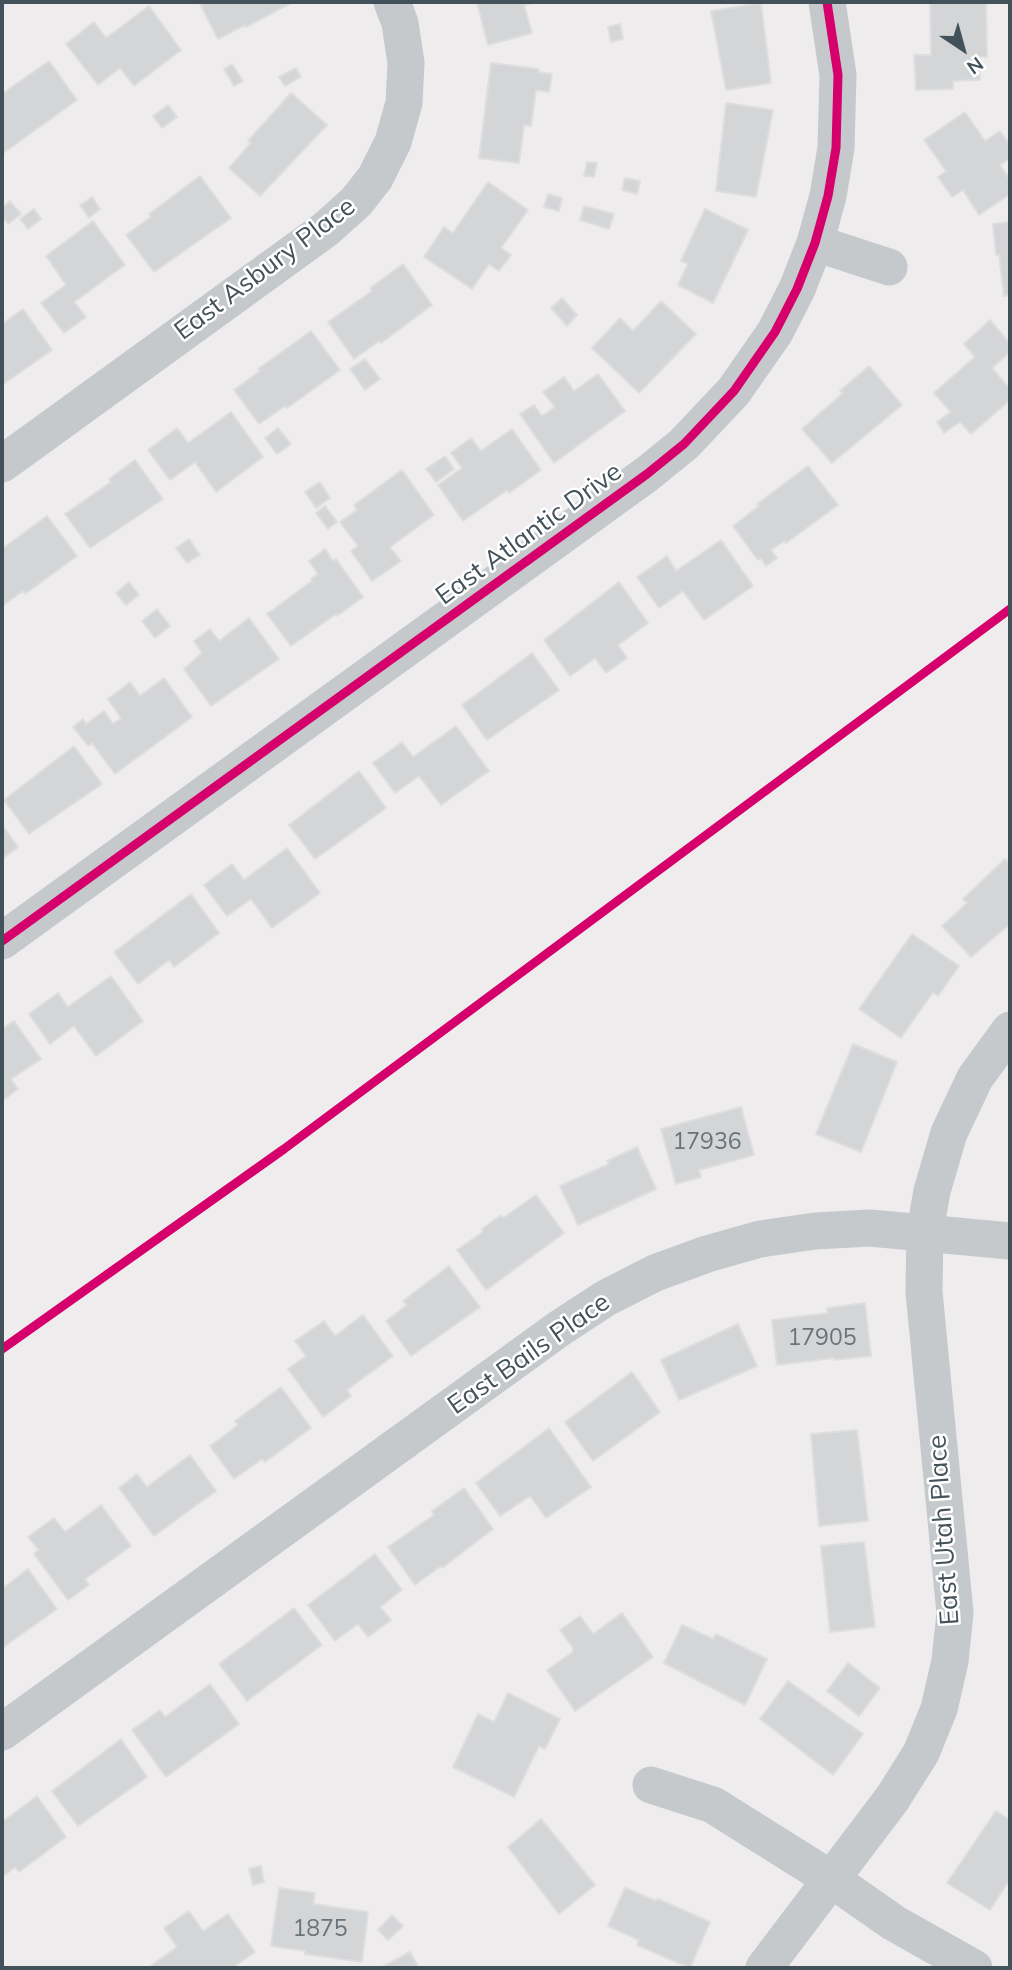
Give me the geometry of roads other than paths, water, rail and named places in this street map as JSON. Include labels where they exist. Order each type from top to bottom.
[{"type":"street","name":"East Asbury Place","points":[[2,464],[326,229],[356,202],[375,178],[393,142],[404,103],[406,63],[400,23],[392,2]]},
{"type":"street","name":"East Atlantic Drive","points":[[2,940],[647,474],[684,444],[734,391],[775,332],[797,289],[815,243],[828,195],[836,148],[838,75],[827,2]]},
{"type":"street","points":[[815,243],[889,267]]},
{"type":"street","points":[[925,1231],[932,1191],[949,1133],[975,1078],[1010,1030]]},
{"type":"street","name":"East Bails Place","points":[[2,1732],[560,1328],[606,1298],[655,1273],[760,1239],[815,1231],[870,1228],[1010,1241]]},
{"type":"street","name":"East Utah Place","points":[[764,1968],[892,1799],[920,1754],[939,1709],[950,1661],[955,1613],[924,1292],[925,1231]]},
{"type":"street","points":[[651,1785],[713,1805],[894,1923],[974,1968]]}]
